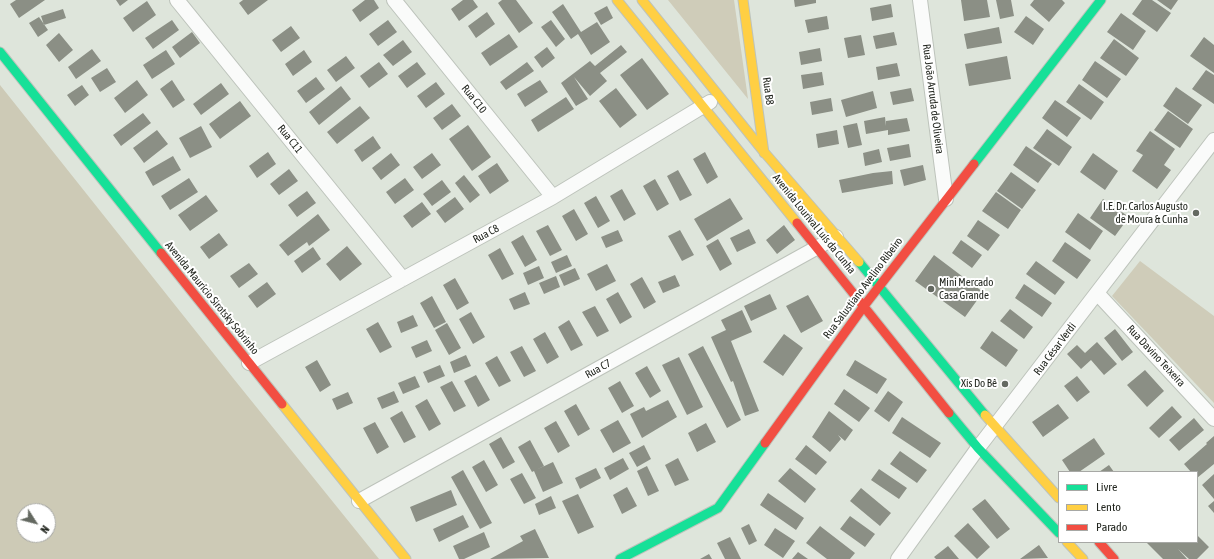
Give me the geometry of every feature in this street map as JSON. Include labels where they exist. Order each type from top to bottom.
[{"type":"street","name":"Rua C11","points":[[177,0],[403,278]]},
{"type":"street","name":"Rua C10","points":[[394,0],[553,197]]},
{"type":"street","name":"Avenida Lourival Luís da Cunha","points":[[617,0],[703,108],[768,185],[978,448],[1058,532]]},
{"type":"street","name":"Avenida Lourival Luís da Cunha","points":[[642,0],[764,152],[880,286],[995,427],[1058,497]]},
{"type":"street","name":"Rua B8","points":[[743,0],[768,185]]},
{"type":"street","name":"Rua João Arruda de Oliveira","points":[[920,0],[946,199]]},
{"type":"street","name":"Rua Salustiano Avelino Ribeiro","points":[[620,559],[718,508],[864,306],[1097,3]]},
{"type":"street","name":"Avenida Maurício Sirotsky Sobrinho","points":[[0,52],[406,559]]},
{"type":"street","name":"Rua C8","points":[[249,363],[553,197],[703,108],[718,96]]},
{"type":"street","name":"Rua César Verdi","points":[[898,559],[978,448],[1214,140]]},
{"type":"street","name":"Rua C7","points":[[359,501],[836,237]]},
{"type":"street","name":"Rua Davino Teixeira","points":[[1097,293],[1214,419]]},
{"type":"street","points":[[1068,543],[1083,559]]},
{"type":"street","points":[[1100,543],[1114,559]]},
{"type":"shaded area","points":[[668,0],[734,0],[748,99]]},
{"type":"shaded area","points":[[0,85],[233,378],[379,559],[0,559]]},
{"type":"shaded area","points":[[1140,261],[1214,316],[1214,403],[1112,296]]},
{"type":"building","points":[[16,0],[45,0],[19,18],[10,4]]},
{"type":"building","points":[[116,0],[128,0],[120,6]]},
{"type":"building","points":[[243,0],[268,0],[248,15],[239,3]]},
{"type":"building","points":[[365,0],[374,0],[379,8],[360,22],[352,10]]},
{"type":"building","points":[[463,0],[473,0],[478,7],[459,21],[451,9]]},
{"type":"building","points":[[502,0],[516,0],[533,23],[519,33],[498,3]]},
{"type":"building","points":[[794,0],[816,0],[816,3],[795,7]]},
{"type":"building","points":[[961,0],[987,0],[990,17],[964,21]]},
{"type":"building","points":[[996,0],[1011,0],[1014,16],[1000,19]]},
{"type":"building","points":[[1034,0],[1062,0],[1065,3],[1049,22],[1030,5]]},
{"type":"building","points":[[1142,0],[1152,0],[1171,13],[1157,32],[1132,14]]},
{"type":"building","points":[[1157,0],[1178,0],[1171,10]]},
{"type":"building","points":[[147,1],[156,15],[133,32],[123,18]]},
{"type":"building","points":[[563,4],[581,32],[597,22],[610,42],[591,55],[578,34],[571,39],[552,12]]},
{"type":"building","points":[[891,4],[893,17],[872,21],[870,8]]},
{"type":"building","points":[[607,6],[613,18],[601,25],[594,13]]},
{"type":"building","points":[[63,9],[66,18],[44,25],[41,16]]},
{"type":"building","points":[[487,12],[495,24],[476,38],[468,26]]},
{"type":"building","points":[[1121,13],[1146,31],[1133,50],[1107,32]]},
{"type":"building","points":[[827,16],[829,29],[808,33],[805,20]]},
{"type":"building","points":[[1026,16],[1044,29],[1033,45],[1014,32]]},
{"type":"building","points":[[39,17],[48,30],[38,37],[29,23]]},
{"type":"building","points":[[172,20],[179,30],[153,49],[145,38]]},
{"type":"building","points":[[388,20],[397,32],[378,46],[369,34]]},
{"type":"building","points":[[551,20],[565,39],[556,47],[541,27]]},
{"type":"building","points":[[291,26],[300,38],[281,52],[272,40]]},
{"type":"building","points":[[999,27],[1002,43],[967,49],[964,34]]},
{"type":"building","points":[[192,32],[200,43],[180,58],[172,47]]},
{"type":"building","points":[[894,32],[897,45],[876,49],[873,36]]},
{"type":"building","points":[[59,33],[73,50],[59,62],[46,45]]},
{"type":"building","points":[[509,34],[518,47],[490,66],[481,53]]},
{"type":"building","points":[[861,35],[865,55],[848,58],[844,38]]},
{"type":"building","points":[[1204,37],[1214,45],[1214,73],[1190,56]]},
{"type":"building","points":[[1114,39],[1139,58],[1126,76],[1100,58]]},
{"type":"building","points":[[403,40],[412,52],[393,66],[383,55]]},
{"type":"building","points":[[621,45],[627,52],[600,73],[607,81],[590,96],[574,77],[588,99],[576,106],[561,83],[590,61],[595,66]]},
{"type":"building","points":[[547,47],[555,58],[542,68],[534,57]]},
{"type":"building","points":[[820,48],[822,61],[801,65],[799,52]]},
{"type":"building","points":[[92,49],[101,61],[76,79],[68,67]]},
{"type":"building","points":[[166,50],[175,64],[152,79],[143,65]]},
{"type":"building","points":[[304,50],[312,62],[293,76],[285,64]]},
{"type":"building","points":[[346,56],[355,68],[336,82],[327,70]]},
{"type":"building","points":[[1007,56],[1011,79],[969,86],[965,64]]},
{"type":"building","points":[[642,58],[669,94],[647,110],[620,75]]},
{"type":"building","points":[[1095,61],[1121,79],[1107,98],[1082,80]]},
{"type":"building","points":[[379,62],[388,74],[369,88],[360,76]]},
{"type":"building","points":[[417,62],[426,74],[407,88],[398,76]]},
{"type":"building","points":[[527,62],[534,71],[506,90],[500,82]]},
{"type":"building","points":[[897,63],[900,76],[878,80],[876,67]]},
{"type":"building","points":[[107,68],[116,82],[100,92],[91,78]]},
{"type":"building","points":[[1206,70],[1214,75],[1214,104],[1192,89]]},
{"type":"building","points":[[822,72],[824,85],[803,89],[801,75]]},
{"type":"building","points":[[316,77],[325,89],[306,103],[297,91]]},
{"type":"building","points":[[137,80],[148,95],[125,113],[114,98]]},
{"type":"building","points":[[172,80],[185,100],[173,108],[160,89]]},
{"type":"building","points":[[540,80],[548,92],[525,107],[517,94]]},
{"type":"building","points":[[436,82],[445,94],[426,108],[417,96]]},
{"type":"building","points":[[221,83],[229,94],[201,115],[193,104]]},
{"type":"building","points":[[1079,84],[1104,102],[1091,120],[1066,102]]},
{"type":"building","points":[[82,85],[89,95],[75,106],[67,95]]},
{"type":"building","points":[[341,86],[351,99],[319,125],[309,112]]},
{"type":"building","points":[[1176,87],[1202,105],[1188,124],[1163,106]]},
{"type":"building","points":[[616,88],[637,115],[620,128],[599,101]]},
{"type":"building","points":[[911,88],[914,101],[893,105],[890,92]]},
{"type":"building","points":[[873,91],[877,108],[846,117],[841,100]]},
{"type":"building","points":[[566,97],[574,109],[538,132],[531,120]]},
{"type":"building","points":[[831,98],[833,111],[812,115],[810,102]]},
{"type":"building","points":[[1055,100],[1081,118],[1067,137],[1042,118]]},
{"type":"building","points":[[240,101],[251,116],[220,139],[209,124]]},
{"type":"building","points":[[452,104],[461,116],[442,130],[433,118]]},
{"type":"building","points":[[360,106],[370,118],[337,144],[327,132]]},
{"type":"building","points":[[1168,111],[1193,129],[1180,148],[1154,130]]},
{"type":"building","points":[[143,113],[151,123],[121,146],[113,135]]},
{"type":"building","points":[[885,117],[886,126],[886,121],[907,118],[910,131],[888,135],[888,130],[866,134],[864,121]]},
{"type":"building","points":[[857,123],[862,145],[848,148],[843,126]]},
{"type":"building","points":[[468,125],[491,157],[472,171],[449,139]]},
{"type":"building","points":[[201,126],[212,147],[190,158],[179,138]]},
{"type":"building","points":[[1047,129],[1072,147],[1059,166],[1033,148]]},
{"type":"building","points":[[157,130],[168,144],[144,163],[133,148]]},
{"type":"building","points":[[837,130],[839,144],[818,148],[816,134]]},
{"type":"building","points":[[1150,131],[1175,149],[1164,165],[1171,170],[1157,189],[1132,171],[1143,155],[1136,151]]},
{"type":"building","points":[[373,136],[381,148],[362,162],[354,150]]},
{"type":"building","points":[[909,144],[911,157],[890,161],[887,148]]},
{"type":"building","points":[[1026,146],[1052,164],[1038,183],[1013,165]]},
{"type":"building","points":[[879,149],[882,162],[865,166],[863,153]]},
{"type":"building","points":[[268,152],[276,164],[257,178],[249,166]]},
{"type":"building","points":[[705,152],[718,177],[707,184],[693,159]]},
{"type":"building","points":[[391,153],[400,165],[381,180],[372,168]]},
{"type":"building","points":[[432,153],[441,165],[422,179],[413,167]]},
{"type":"building","points":[[1093,153],[1118,171],[1105,190],[1080,172]]},
{"type":"building","points":[[173,156],[181,170],[153,186],[145,172]]},
{"type":"building","points":[[497,163],[509,181],[490,194],[478,176]]},
{"type":"building","points":[[923,165],[926,180],[904,186],[900,170]]},
{"type":"building","points":[[289,169],[298,181],[279,195],[270,184]]},
{"type":"building","points":[[678,170],[692,195],[680,201],[667,176]]},
{"type":"building","points":[[892,171],[893,184],[842,193],[839,180],[873,173]]},
{"type":"building","points":[[1011,172],[1036,190],[1022,209],[997,191]]},
{"type":"building","points":[[464,175],[480,195],[470,203],[455,183]]},
{"type":"building","points":[[189,178],[198,192],[170,210],[161,196]]},
{"type":"building","points":[[405,178],[414,190],[395,204],[386,192]]},
{"type":"building","points":[[655,179],[669,204],[657,211],[643,186]]},
{"type":"building","points":[[442,180],[451,192],[432,206],[423,194]]},
{"type":"building","points":[[622,189],[636,214],[624,221],[610,196]]},
{"type":"building","points":[[307,191],[316,203],[297,217],[288,205]]},
{"type":"building","points":[[996,192],[1021,210],[1008,229],[982,211]]},
{"type":"building","points":[[206,195],[218,211],[190,231],[178,215]]},
{"type":"building","points":[[596,196],[610,221],[598,228],[584,203]]},
{"type":"building","points":[[455,197],[464,209],[445,223],[436,211]]},
{"type":"building","points":[[730,198],[743,219],[707,241],[694,219]]},
{"type":"building","points":[[1103,199],[1129,217],[1115,236],[1090,218]]},
{"type":"building","points":[[422,202],[431,214],[412,228],[403,216]]},
{"type":"building","points":[[574,209],[588,234],[576,241],[562,216]]},
{"type":"building","points":[[1078,213],[1103,231],[1090,250],[1065,232]]},
{"type":"building","points":[[318,214],[330,230],[309,246],[307,242],[288,256],[279,245]]},
{"type":"building","points":[[978,220],[1000,235],[988,251],[967,236]]},
{"type":"building","points":[[548,225],[562,250],[550,256],[536,231]]},
{"type":"building","points":[[784,225],[795,240],[777,254],[766,240]]},
{"type":"building","points":[[749,229],[756,243],[737,252],[730,238]]},
{"type":"building","points":[[618,230],[623,241],[606,248],[601,237]]},
{"type":"building","points":[[680,230],[694,255],[682,261],[668,236]]},
{"type":"building","points":[[219,233],[228,245],[209,259],[200,247]]},
{"type":"building","points":[[523,235],[537,260],[525,267],[511,242]]},
{"type":"building","points":[[718,239],[732,264],[720,271],[706,246]]},
{"type":"building","points":[[961,240],[982,255],[972,268],[952,253]]},
{"type":"building","points":[[1065,242],[1091,260],[1077,279],[1052,261]]},
{"type":"building","points":[[347,246],[362,264],[340,281],[326,264]]},
{"type":"building","points":[[313,247],[321,259],[302,273],[294,261]]},
{"type":"building","points":[[500,248],[514,274],[502,280],[488,255]]},
{"type":"building","points":[[567,255],[572,266],[556,273],[551,262]]},
{"type":"building","points":[[934,255],[983,292],[965,317],[915,281]]},
{"type":"building","points":[[1036,261],[1065,282],[1055,295],[1026,274]]},
{"type":"building","points":[[249,263],[258,274],[239,288],[230,276]]},
{"type":"building","points":[[607,264],[616,281],[596,291],[587,274]]},
{"type":"building","points":[[539,266],[544,278],[528,285],[523,273]]},
{"type":"building","points":[[575,268],[580,279],[564,286],[559,275]]},
{"type":"building","points":[[675,275],[680,286],[663,293],[658,282]]},
{"type":"building","points":[[556,276],[560,287],[544,294],[539,283]]},
{"type":"building","points":[[642,277],[656,302],[644,309],[630,284]]},
{"type":"building","points":[[455,278],[469,303],[457,310],[443,285]]},
{"type":"building","points":[[267,282],[276,294],[257,308],[248,296]]},
{"type":"building","points":[[1024,284],[1052,303],[1042,317],[1015,298]]},
{"type":"building","points":[[525,292],[530,304],[514,310],[509,299]]},
{"type":"building","points":[[618,292],[632,317],[620,324],[606,299]]},
{"type":"building","points":[[770,294],[777,309],[751,321],[744,306]]},
{"type":"building","points":[[808,295],[823,321],[801,333],[786,306]]},
{"type":"building","points":[[432,296],[446,322],[434,328],[420,303]]},
{"type":"building","points":[[595,306],[609,331],[597,337],[582,312]]},
{"type":"building","points":[[1010,309],[1033,327],[1024,339],[1000,321]]},
{"type":"building","points":[[742,310],[752,332],[731,341],[759,411],[745,416],[733,381],[731,382],[711,337],[726,330],[721,320]]},
{"type":"building","points":[[471,312],[485,337],[473,344],[459,319]]},
{"type":"building","points":[[413,315],[418,326],[401,333],[397,322]]},
{"type":"building","points":[[569,320],[583,345],[571,351],[558,327]]},
{"type":"building","points":[[378,322],[392,347],[380,353],[366,329]]},
{"type":"building","points":[[447,323],[461,348],[449,355],[435,330]]},
{"type":"building","points":[[1115,329],[1133,352],[1122,361],[1104,338]]},
{"type":"building","points":[[992,331],[1018,350],[1006,367],[980,348]]},
{"type":"building","points":[[545,332],[559,357],[547,364],[533,339]]},
{"type":"building","points":[[784,334],[803,348],[783,376],[763,362]]},
{"type":"building","points":[[427,340],[432,351],[416,358],[411,347]]},
{"type":"building","points":[[1097,342],[1117,364],[1104,375],[1091,360],[1081,369],[1067,354],[1077,345],[1085,353]]},
{"type":"building","points":[[522,346],[536,371],[524,377],[510,352]]},
{"type":"building","points":[[703,346],[741,420],[727,428],[688,354]]},
{"type":"building","points":[[466,355],[471,366],[454,373],[450,362]]},
{"type":"building","points":[[497,356],[511,381],[499,387],[485,363]]},
{"type":"building","points":[[679,357],[703,407],[687,415],[662,365]]},
{"type":"building","points":[[317,360],[331,385],[320,392],[305,367]]},
{"type":"building","points":[[855,360],[887,379],[877,394],[846,375]]},
{"type":"building","points":[[440,365],[445,376],[428,383],[423,372]]},
{"type":"building","points":[[647,366],[661,391],[650,398],[635,373]]},
{"type":"building","points":[[1145,370],[1164,391],[1147,407],[1127,385]]},
{"type":"building","points":[[476,375],[490,400],[478,407],[464,381]]},
{"type":"building","points":[[415,376],[420,387],[403,394],[398,383]]},
{"type":"building","points":[[1077,376],[1090,392],[1077,402],[1064,386]]},
{"type":"building","points":[[452,381],[466,406],[454,412],[440,387]]},
{"type":"building","points":[[620,381],[634,406],[622,413],[608,388]]},
{"type":"building","points":[[844,389],[870,408],[859,422],[834,404]]},
{"type":"building","points":[[394,391],[399,402],[382,409],[377,398]]},
{"type":"building","points":[[888,391],[903,402],[889,422],[874,411]]},
{"type":"building","points":[[348,392],[353,403],[337,410],[332,399]]},
{"type":"building","points":[[427,399],[441,424],[429,431],[415,406]]},
{"type":"building","points":[[668,400],[677,417],[642,438],[630,414],[644,407],[646,411]]},
{"type":"building","points":[[576,404],[590,429],[578,436],[564,411]]},
{"type":"building","points":[[1058,404],[1069,418],[1043,437],[1032,422]]},
{"type":"building","points":[[1172,406],[1182,417],[1159,438],[1149,428]]},
{"type":"building","points":[[402,411],[416,437],[404,443],[390,418]]},
{"type":"building","points":[[829,411],[853,430],[845,441],[838,435],[841,439],[830,452],[812,437]]},
{"type":"building","points":[[902,417],[941,443],[930,458],[892,433]]},
{"type":"building","points":[[1194,418],[1204,430],[1179,451],[1169,440]]},
{"type":"building","points":[[618,420],[631,443],[613,453],[600,430]]},
{"type":"building","points":[[556,421],[570,446],[558,453],[544,428]]},
{"type":"building","points":[[375,422],[389,447],[377,454],[363,428]]},
{"type":"building","points":[[706,423],[716,442],[697,452],[688,433]]},
{"type":"building","points":[[1214,436],[1214,464],[1198,477],[1198,471],[1190,471],[1184,464],[1207,444],[1206,443]]},
{"type":"building","points":[[501,437],[515,462],[503,469],[489,444]]},
{"type":"building","points":[[1094,438],[1105,454],[1080,471],[1069,471],[1062,460]]},
{"type":"building","points":[[530,440],[544,466],[538,469],[553,462],[563,483],[543,492],[534,471],[532,472],[518,447]]},
{"type":"building","points":[[644,445],[651,459],[637,467],[629,453]]},
{"type":"building","points":[[806,445],[827,462],[816,475],[795,459]]},
{"type":"building","points":[[900,451],[927,470],[917,483],[890,464]]},
{"type":"building","points":[[623,458],[629,469],[610,480],[604,468]]},
{"type":"building","points":[[678,458],[689,480],[675,486],[665,465]]},
{"type":"building","points":[[484,460],[498,485],[486,492],[472,467]]},
{"type":"building","points":[[1109,465],[1113,471],[1100,471]]},
{"type":"building","points":[[647,466],[659,491],[648,496],[637,471]]},
{"type":"building","points":[[596,468],[601,478],[580,489],[575,478]]},
{"type":"building","points":[[790,468],[816,489],[805,503],[778,481]]},
{"type":"building","points":[[879,469],[907,488],[899,499],[871,480]]},
{"type":"building","points":[[463,470],[492,523],[480,529],[451,477]]},
{"type":"building","points":[[522,473],[536,498],[524,504],[510,479]]},
{"type":"building","points":[[1214,474],[1214,499],[1202,485]]},
{"type":"building","points":[[627,487],[637,506],[622,514],[613,495]]},
{"type":"building","points":[[861,488],[891,513],[880,526],[850,501]]},
{"type":"building","points":[[451,490],[457,505],[416,522],[410,507]]},
{"type":"building","points":[[768,493],[804,518],[796,530],[760,505]]},
{"type":"building","points":[[578,494],[594,527],[578,534],[562,501]]},
{"type":"building","points":[[551,496],[556,508],[539,515],[535,504]]},
{"type":"building","points":[[985,499],[1010,529],[997,539],[972,509]]},
{"type":"building","points":[[1214,501],[1214,513],[1208,506]]},
{"type":"building","points":[[463,515],[469,527],[439,542],[433,529]]},
{"type":"building","points":[[850,516],[875,534],[865,547],[840,529]]},
{"type":"building","points":[[968,523],[990,547],[977,559],[954,536]]},
{"type":"building","points":[[749,524],[757,541],[749,545],[741,528]]},
{"type":"building","points":[[820,526],[855,553],[850,559],[827,559],[806,543]]},
{"type":"building","points":[[775,528],[795,541],[783,558],[764,545]]},
{"type":"building","points":[[535,529],[549,558],[490,559],[523,541],[520,536]]},
{"type":"building","points":[[484,532],[490,547],[464,559],[459,559],[453,546]]},
{"type":"building","points":[[1198,536],[1209,547],[1197,559],[1189,559],[1178,549],[1187,559],[1163,559],[1147,543],[1198,543]]},
{"type":"building","points":[[730,537],[741,559],[725,559],[717,543]]},
{"type":"building","points":[[1039,545],[1048,558],[1020,559]]},
{"type":"building","points":[[948,546],[959,559],[936,559],[934,557]]},
{"type":"building","points":[[798,552],[808,559],[792,559]]},
{"type":"building","points":[[709,554],[712,559],[700,559]]},
{"type":"traffic: fast","points":[[974,164],[1101,0]]},
{"type":"traffic: fast","points":[[0,52],[161,253]]},
{"type":"traffic: fast","points":[[859,262],[985,415]]},
{"type":"traffic: fast","points":[[949,413],[978,448],[1058,532]]},
{"type":"traffic: fast","points":[[620,559],[718,508],[765,443]]},
{"type":"traffic: slow","points":[[617,0],[797,223]]},
{"type":"traffic: slow","points":[[642,0],[764,152],[859,262]]},
{"type":"traffic: slow","points":[[743,0],[764,153]]},
{"type":"traffic: slow","points":[[282,404],[406,559]]},
{"type":"traffic: slow","points":[[985,415],[1058,497]]},
{"type":"traffic: slow","points":[[1068,543],[1083,559]]},
{"type":"traffic: jam","points":[[765,443],[864,306],[974,164]]},
{"type":"traffic: jam","points":[[797,223],[949,413]]},
{"type":"traffic: jam","points":[[161,253],[282,404]]},
{"type":"traffic: jam","points":[[1100,543],[1114,559]]},
{"type":"place","name":"I.E. Dr. Carlos Augusto de Moura & Cunha","points":[[1196,213]]},
{"type":"place","name":"Mini Mercado Casa Grande","points":[[931,289]]},
{"type":"place","name":"Xis Do Bê","points":[[1005,384]]}]
